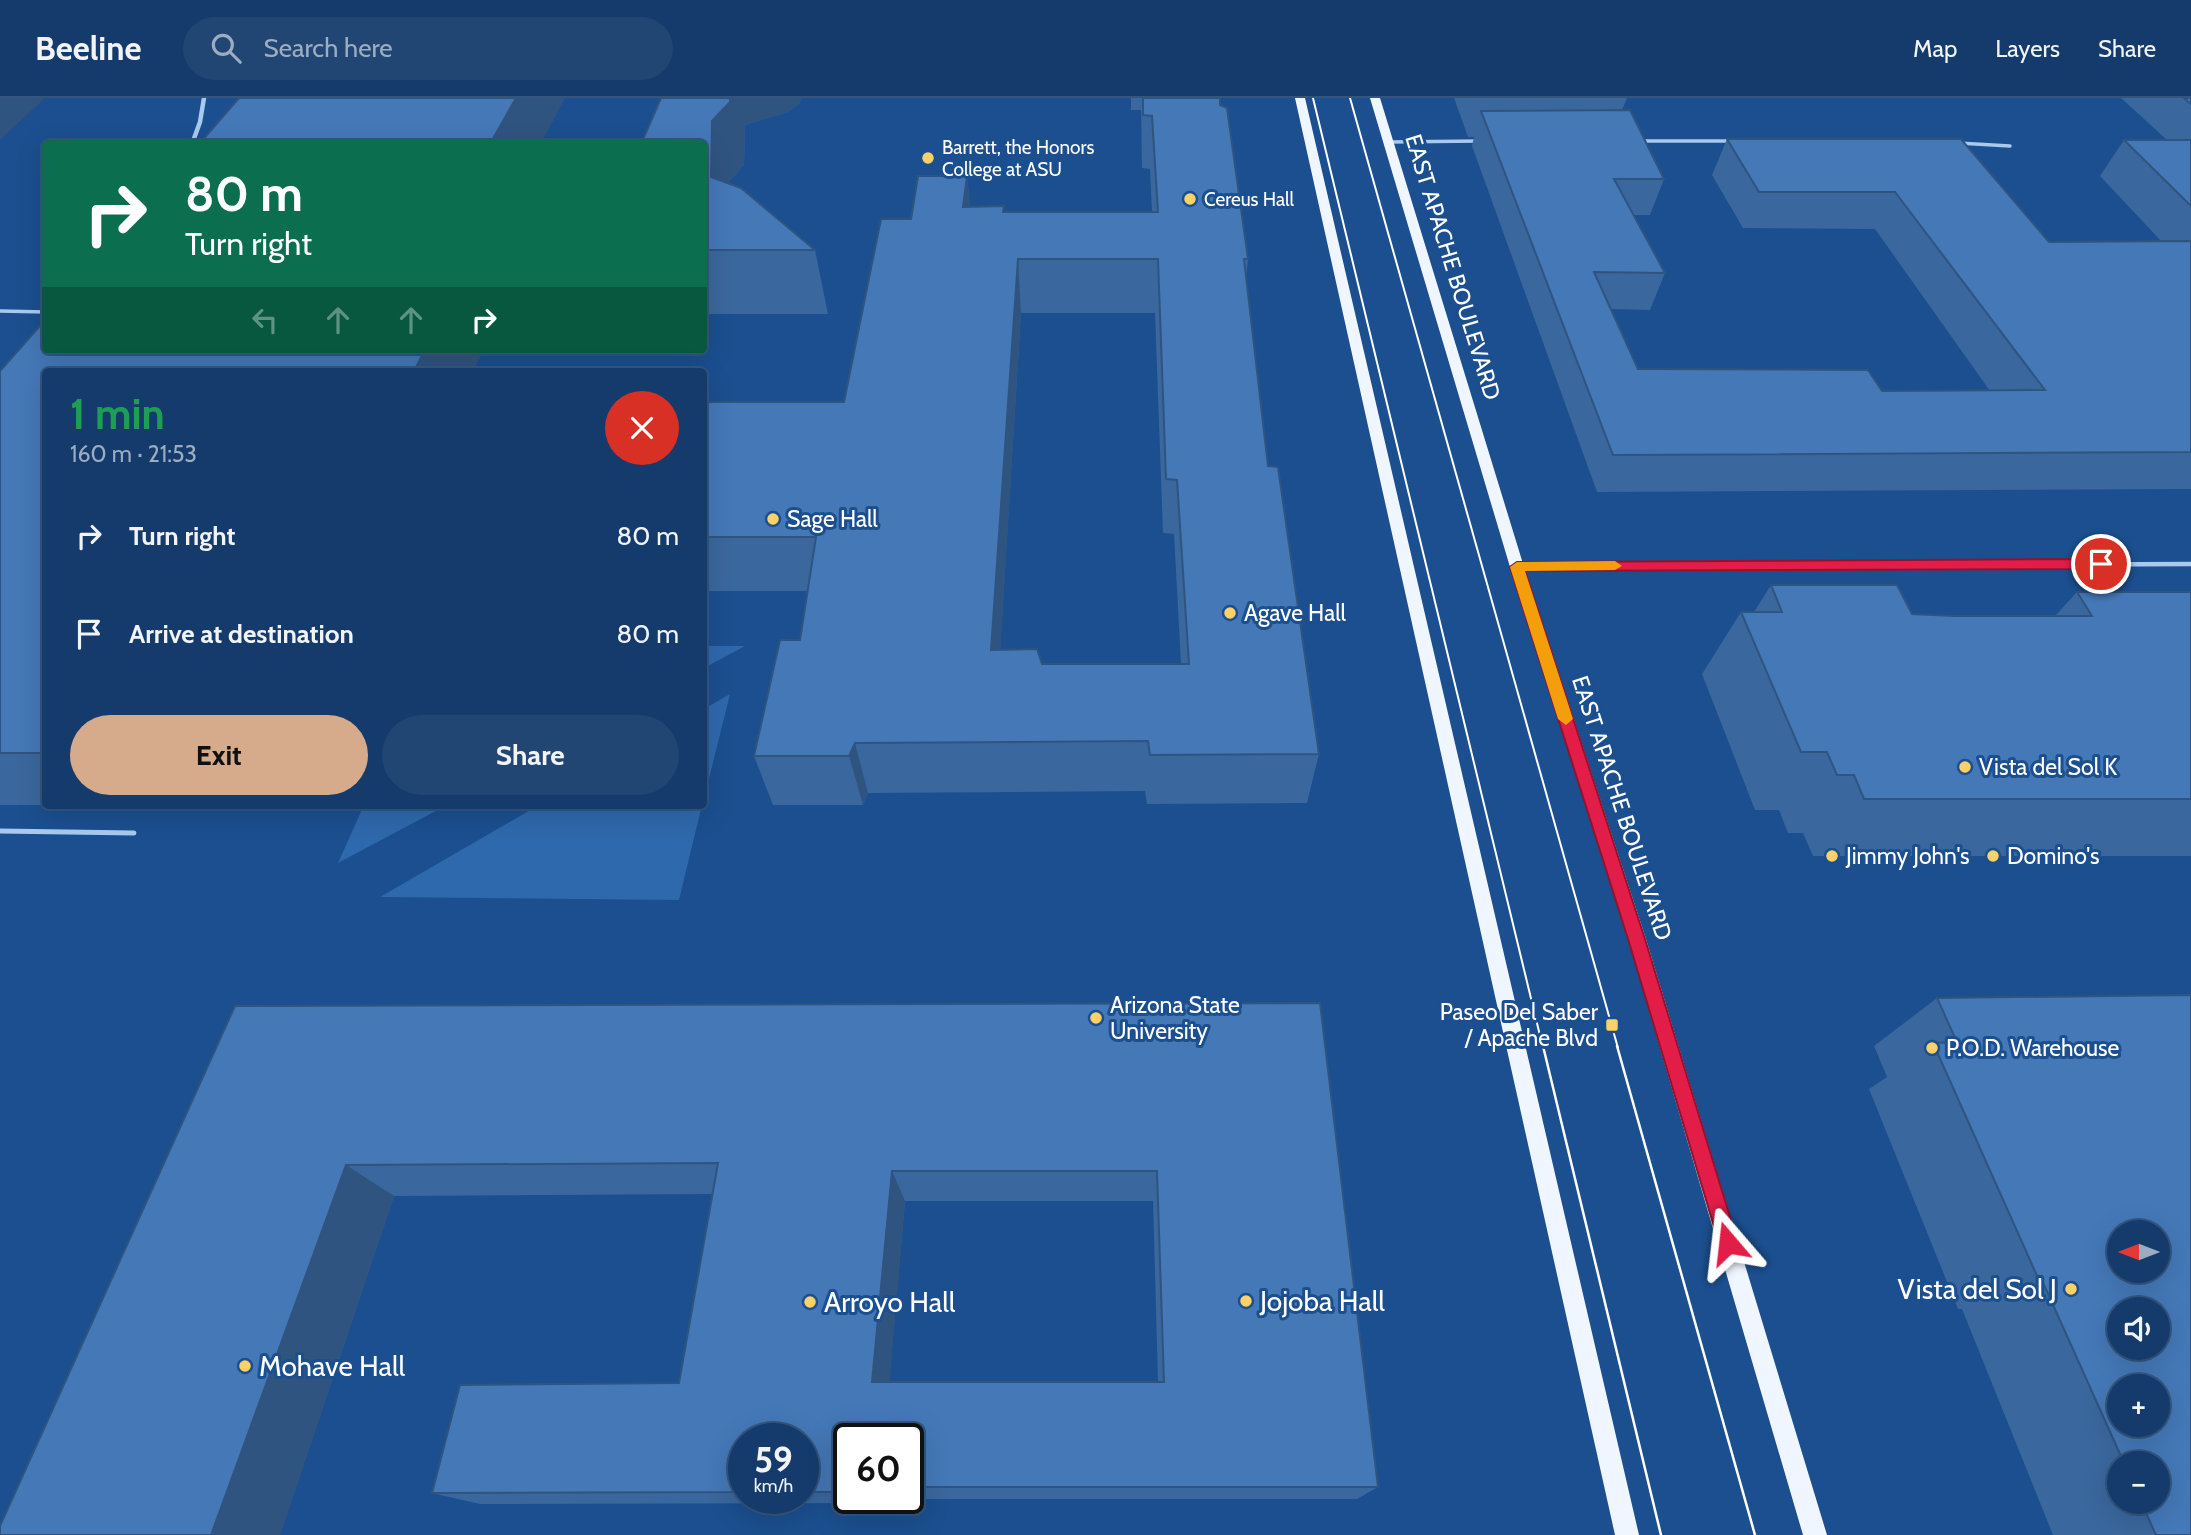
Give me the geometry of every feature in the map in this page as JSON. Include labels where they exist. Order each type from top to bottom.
[{"type":"main road","points":[[1300,98],[1627,1535]]},
{"type":"main road","name":"EAST APACHE BOULEVARD","points":[[1375,98],[1517,567],[1637,939],[1815,1535]]},
{"type":"street","points":[[193,140],[204,98]]},
{"type":"lane","points":[[1388,142],[1490,141]]},
{"type":"lane","points":[[1637,141],[1732,141]]},
{"type":"lane","points":[[1957,143],[2010,146]]},
{"type":"lane","points":[[0,312],[42,312]]},
{"type":"lane","points":[[1517,567],[2191,564]]},
{"type":"lane","points":[[0,831],[134,833]]},
{"type":"shaded area","points":[[707,646],[745,646],[707,666]]},
{"type":"shaded area","points":[[730,694],[707,787],[707,707]]},
{"type":"shaded area","points":[[362,809],[439,809],[338,863]]},
{"type":"shaded area","points":[[532,809],[701,809],[679,900],[380,897]]},
{"type":"building","points":[[239,98],[516,98],[492,140],[202,140]]},
{"type":"building","points":[[661,98],[730,98],[730,102],[712,121],[711,177],[741,188],[815,250],[707,250],[707,140],[643,140]]},
{"type":"building","points":[[1143,98],[1220,98],[1220,105],[1227,108],[1248,259],[1244,259],[1268,466],[1278,467],[1319,754],[1150,755],[1148,741],[855,743],[849,756],[754,756],[780,640],[800,640],[816,537],[707,537],[707,402],[844,402],[881,219],[911,219],[918,176],[967,176],[963,207],[1004,206],[1003,212],[1158,212],[1152,116],[1143,115]],"holes":[[[1018,259],[1158,259],[1166,479],[1177,480],[1189,664],[1042,664],[1037,649],[991,650]]]},
{"type":"building","points":[[1630,110],[1664,179],[1614,179],[1665,273],[1594,272],[1638,369],[1868,370],[1882,391],[2045,390],[1895,192],[1759,192],[1727,139],[1961,139],[2049,242],[2191,241],[2191,452],[1613,455],[1481,111]]},
{"type":"building","points":[[2124,140],[2191,140],[2191,206]]},
{"type":"building","points":[[42,324],[42,354],[423,354],[416,368],[42,368],[42,753],[0,753],[0,371]]},
{"type":"building","points":[[1771,585],[1897,585],[1912,614],[1954,616],[2092,616],[2077,592],[2191,592],[2191,799],[1864,799],[1854,775],[1837,775],[1827,752],[1801,752],[1741,612],[1782,612]]},
{"type":"building","points":[[2191,995],[2191,1535],[2156,1535],[2146,1514],[2170,1514],[2170,1451],[2119,1451],[2112,1437],[2170,1437],[2170,1374],[2107,1374],[2107,1425],[1933,1043],[1957,1042],[1937,998]]},
{"type":"building","points":[[1320,1003],[1378,1487],[924,1487],[924,1423],[833,1423],[833,1492],[819,1492],[819,1423],[728,1423],[728,1492],[432,1493],[460,1385],[679,1383],[718,1163],[346,1165],[211,1535],[0,1535],[0,1526],[235,1006]],"holes":[[[892,1171],[1157,1171],[1164,1382],[872,1382]]]},
{"type":"tram line","points":[[1313,98],[1543,1048]]},
{"type":"tram line","points":[[1350,98],[1618,1048]]},
{"type":"tram line","points":[[1543,1046],[1661,1535]]},
{"type":"tram line","points":[[1617,1046],[1755,1535]]},
{"type":"slow traffic","points":[[1566,719],[1517,567],[1615,566]]},
{"type":"place","name":"Barrett, the Honors College at ASU","points":[[928,158]]},
{"type":"place","name":"Cereus Hall","points":[[1190,199]]},
{"type":"place","name":"Sage Hall","points":[[773,519]]},
{"type":"place","name":"Agave Hall","points":[[1230,613]]},
{"type":"place","name":"Vista del Sol K","points":[[1965,767]]},
{"type":"place","name":"Jimmy John's","points":[[1832,856]]},
{"type":"place","name":"Domino's","points":[[1993,856]]},
{"type":"place","name":"Arizona State University","points":[[1096,1018]]},
{"type":"place","name":"Paseo Del Saber / Apache Blvd","points":[[1612,1025]]},
{"type":"place","name":"P.O.D. Warehouse","points":[[1932,1048]]},
{"type":"place","name":"Vista del Sol J","points":[[2071,1289]]},
{"type":"place","name":"Jojoba Hall","points":[[1246,1301]]},
{"type":"place","name":"Arroyo Hall","points":[[810,1302]]},
{"type":"place","name":"Mohave Hall","points":[[245,1366]]},
{"type":"route","points":[[1728,1243],[1637,939],[1517,567],[2101,564]]}]
